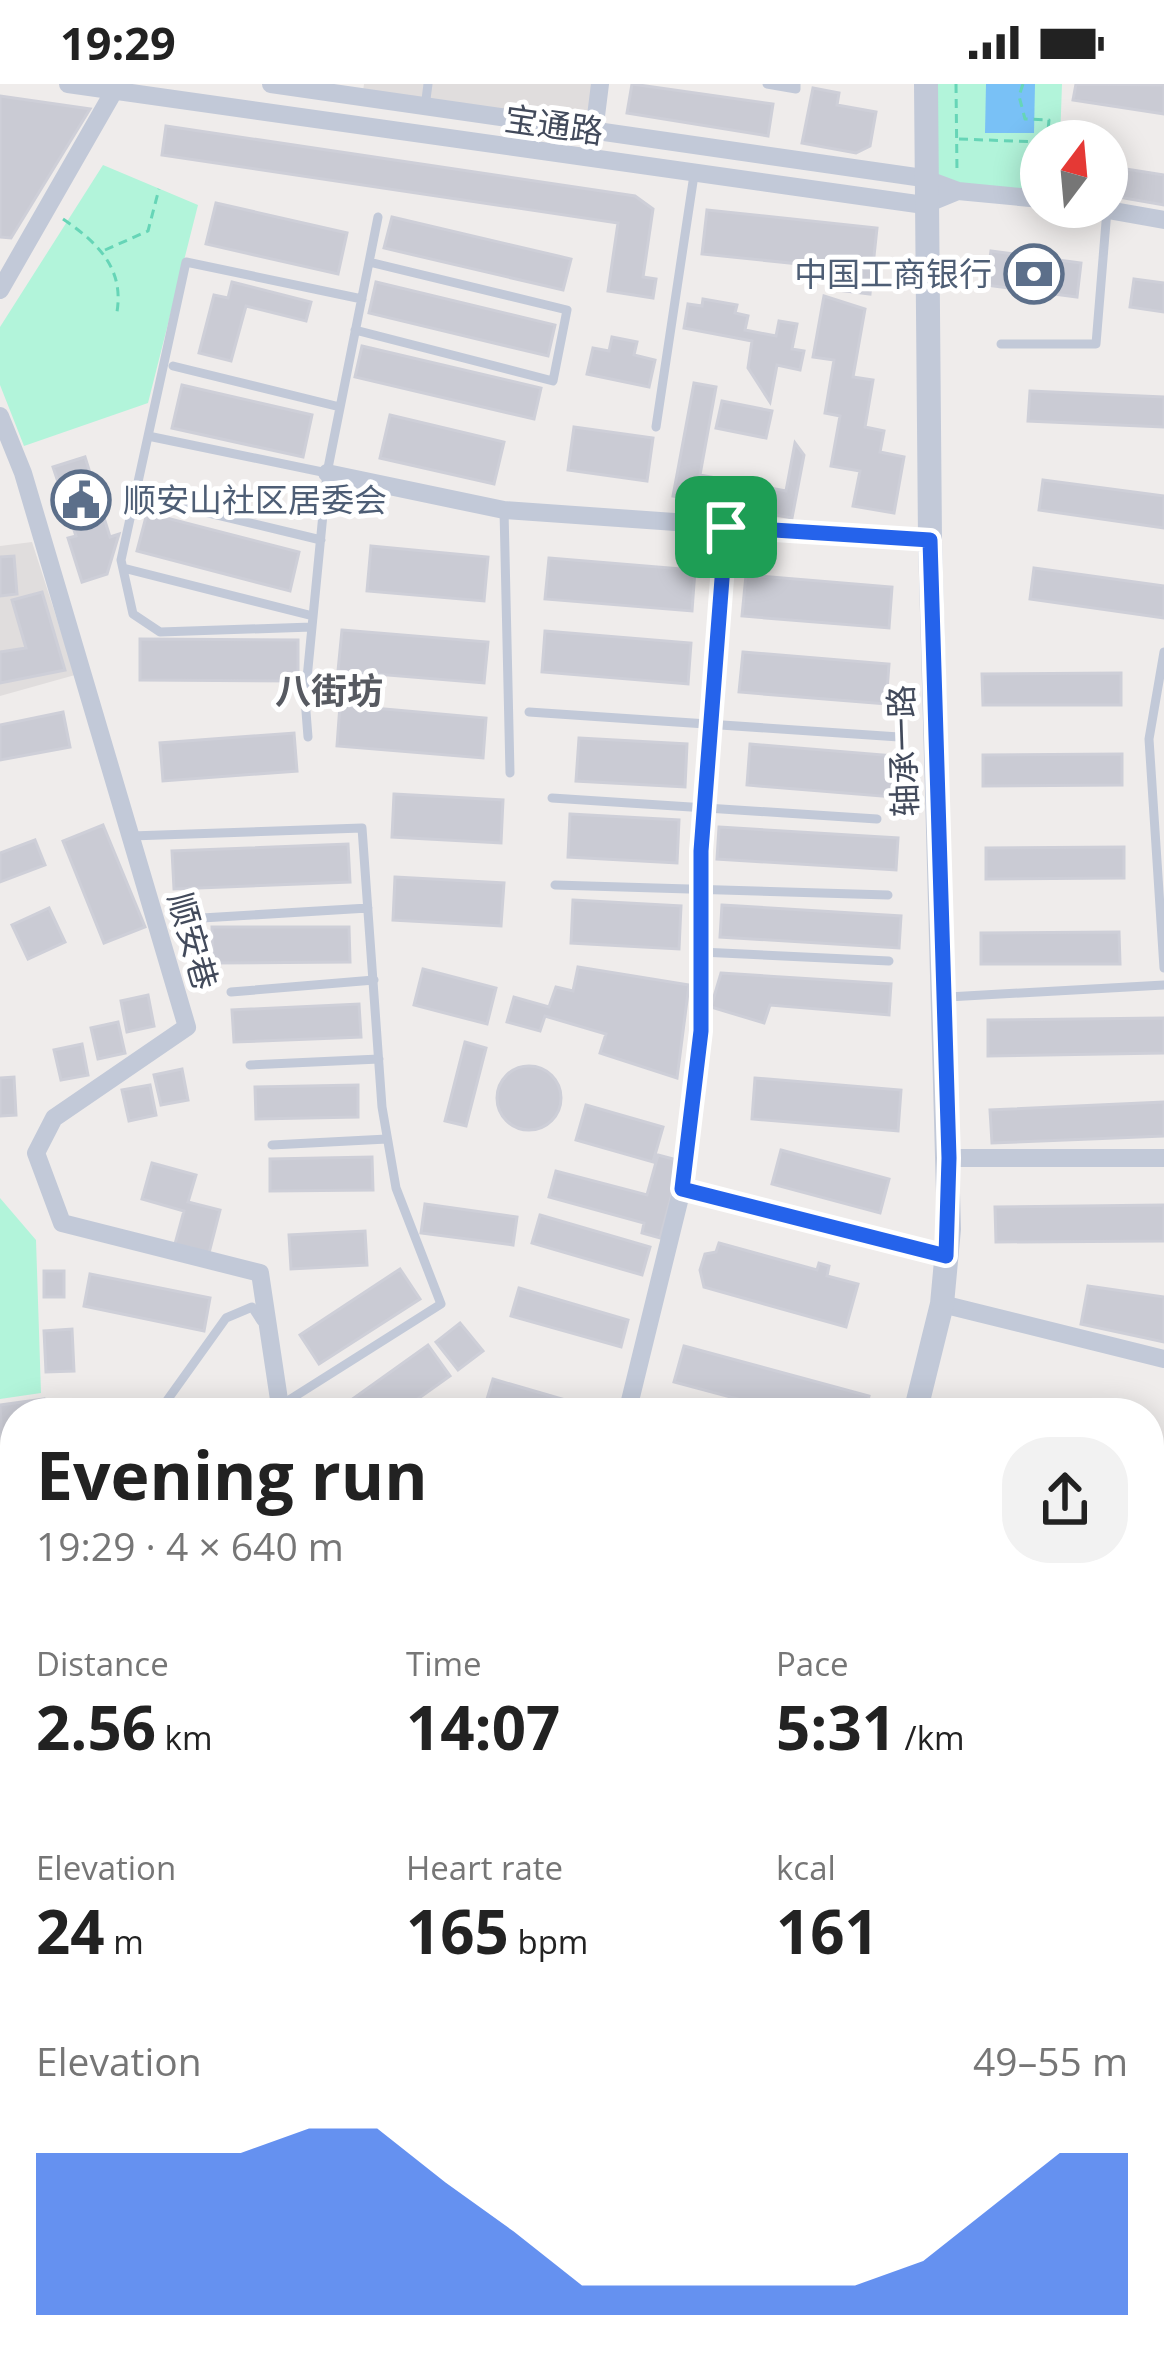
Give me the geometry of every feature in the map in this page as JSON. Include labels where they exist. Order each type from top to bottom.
[{"type":"street","name":"宝通路","points":[[68,84],[116,87],[924,205],[958,191]]},
{"type":"street","name":"宝通路","points":[[272,84],[360,91],[425,107],[923,178],[958,191],[1020,197]]},
{"type":"street","points":[[594,132],[600,84]]},
{"type":"street","name":"轴承一路","points":[[919,1398],[941,1304],[949,1158],[930,540],[923,178],[926,84]]},
{"type":"street","points":[[0,290],[116,87]]},
{"type":"street","points":[[1128,213],[1164,220]]},
{"type":"street","name":"顺安巷","points":[[0,416],[23,473],[187,1027],[54,1118],[36,1154],[62,1223],[260,1273],[279,1398]]},
{"type":"street","points":[[0,478],[23,473]]},
{"type":"street","points":[[327,473],[504,510],[930,540]]},
{"type":"street","points":[[631,1398],[682,1189],[701,1031],[705,806],[726,527]]},
{"type":"street","points":[[949,1158],[1164,1158]]},
{"type":"street","points":[[682,1189],[946,1256]]},
{"type":"street","points":[[941,1304],[1164,1359]]},
{"type":"street","points":[[926,1369],[927,1398]]},
{"type":"lane","points":[[425,107],[428,84]]},
{"type":"lane","points":[[767,84],[796,89],[796,84]]},
{"type":"lane","points":[[656,427],[694,175]]},
{"type":"lane","points":[[308,737],[327,473],[378,217]]},
{"type":"lane","points":[[1001,344],[1096,344],[1099,228]]},
{"type":"lane","points":[[313,622],[160,632],[133,614],[123,568],[186,262],[362,299]]},
{"type":"lane","points":[[355,330],[553,381],[567,310],[369,262]]},
{"type":"lane","points":[[173,366],[340,407]]},
{"type":"lane","points":[[148,436],[327,473]]},
{"type":"lane","points":[[150,499],[321,540]]},
{"type":"lane","points":[[504,510],[510,773]]},
{"type":"lane","points":[[123,568],[313,622]]},
{"type":"lane","points":[[1164,652],[1149,740],[1164,968]]},
{"type":"lane","points":[[530,712],[899,737]]},
{"type":"lane","points":[[552,798],[877,819]]},
{"type":"lane","points":[[130,836],[362,828],[388,1138],[397,1188],[441,1304],[298,1398]]},
{"type":"lane","points":[[555,885],[888,895]]},
{"type":"lane","points":[[202,918],[368,908]]},
{"type":"lane","points":[[701,952],[889,961]]},
{"type":"lane","points":[[230,992],[374,980]]},
{"type":"lane","points":[[943,997],[1164,985]]},
{"type":"lane","points":[[250,1065],[379,1059]]},
{"type":"lane","points":[[272,1145],[388,1138]]},
{"type":"lane","points":[[169,1398],[236,1310],[252,1307],[274,1346]]},
{"type":"path","points":[[956,84],[958,191]]},
{"type":"path","points":[[1023,84],[1018,96],[1024,119],[1049,120]]},
{"type":"path","points":[[956,140],[1020,141]]},
{"type":"path","points":[[103,250],[148,231],[159,189]]},
{"type":"path","points":[[47,208],[103,250],[122,290],[116,317]]},
{"type":"shaded area","points":[[364,84],[595,84],[590,124],[363,91]]},
{"type":"shaded area","points":[[32,542],[75,675],[0,696],[0,546]]},
{"type":"green space","points":[[926,84],[1062,84],[1061,120],[1020,120],[1020,195],[924,178]]},
{"type":"green space","points":[[103,165],[198,205],[148,403],[24,446],[0,385],[0,327]]},
{"type":"green space","points":[[0,1198],[36,1240],[41,1393],[0,1398]]},
{"type":"water","points":[[986,84],[1035,84],[1034,120],[1020,120],[1020,133],[985,133]]},
{"type":"building","points":[[632,84],[773,104],[768,136],[627,113]]},
{"type":"building","points":[[1076,84],[1164,85],[1164,114],[1073,100]]},
{"type":"building","points":[[813,88],[839,93],[837,105],[876,112],[870,146],[856,153],[802,143]]},
{"type":"building","points":[[0,96],[90,109],[11,238],[0,237]]},
{"type":"building","points":[[166,126],[635,196],[653,209],[643,277],[656,279],[653,298],[608,291],[618,223],[162,155]]},
{"type":"building","points":[[1128,169],[1164,175],[1164,205],[1128,199]]},
{"type":"building","points":[[216,203],[347,233],[338,274],[206,244]]},
{"type":"building","points":[[707,210],[877,228],[870,294],[837,290],[839,268],[702,254]]},
{"type":"building","points":[[392,217],[571,259],[563,290],[384,248]]},
{"type":"building","name":"中国工商银行","points":[[991,251],[1081,263],[1077,297],[986,285]]},
{"type":"building","points":[[1134,279],[1164,283],[1164,312],[1130,307]]},
{"type":"building","points":[[232,282],[311,302],[306,321],[246,306],[231,361],[199,353],[214,295],[228,298]]},
{"type":"building","points":[[376,282],[555,325],[548,356],[369,313]]},
{"type":"building","points":[[824,296],[865,309],[853,377],[873,380],[865,427],[884,431],[880,452],[904,457],[894,513],[853,506],[860,471],[831,466],[840,416],[825,413],[834,360],[813,357]]},
{"type":"building","points":[[703,299],[737,305],[735,313],[748,316],[745,330],[776,336],[779,321],[797,324],[792,349],[804,351],[800,370],[777,365],[770,402],[748,368],[752,341],[684,328],[688,304],[702,306]]},
{"type":"building","points":[[612,337],[637,342],[634,355],[655,360],[649,387],[587,374],[593,348],[609,351]]},
{"type":"building","points":[[362,346],[541,388],[534,419],[355,377]]},
{"type":"building","points":[[694,383],[716,387],[700,475],[786,491],[795,443],[804,455],[792,518],[673,496]]},
{"type":"building","points":[[182,385],[312,415],[303,457],[172,428]]},
{"type":"building","points":[[1030,391],[1164,397],[1164,427],[1028,421]]},
{"type":"building","points":[[722,401],[772,411],[766,438],[716,428]]},
{"type":"building","points":[[390,415],[504,442],[494,484],[380,458]]},
{"type":"building","points":[[574,427],[653,438],[647,481],[568,470]]},
{"type":"building","name":"顺安山社区居委会","points":[[85,457],[110,537],[119,534],[107,574],[82,582],[68,538],[76,536],[53,467]]},
{"type":"building","points":[[1043,480],[1164,496],[1164,528],[1039,510]]},
{"type":"building","points":[[147,513],[299,552],[290,591],[137,551]]},
{"type":"building","points":[[371,546],[488,557],[484,601],[367,591]]},
{"type":"building","points":[[14,556],[17,594],[0,596],[0,557]]},
{"type":"building","points":[[549,558],[695,570],[692,611],[545,599]]},
{"type":"building","points":[[1034,568],[1164,586],[1164,618],[1030,599]]},
{"type":"building","points":[[746,575],[892,587],[889,628],[742,616]]},
{"type":"building","points":[[42,592],[65,670],[0,683],[0,652],[26,648],[12,600]]},
{"type":"building","points":[[342,630],[488,642],[484,683],[338,671]]},
{"type":"building","points":[[545,631],[691,643],[688,684],[542,672]]},
{"type":"building","points":[[140,639],[298,640],[298,681],[140,680]]},
{"type":"building","points":[[743,652],[889,664],[886,704],[739,692]]},
{"type":"building","points":[[1121,673],[1121,705],[983,705],[982,674]]},
{"type":"building","points":[[340,705],[486,718],[483,758],[337,746]]},
{"type":"building","points":[[63,712],[70,747],[0,760],[0,725]]},
{"type":"building","points":[[294,733],[297,771],[163,781],[160,743]]},
{"type":"building","points":[[579,738],[687,744],[685,787],[576,781]]},
{"type":"building","points":[[750,744],[896,756],[893,797],[747,785]]},
{"type":"building","points":[[1122,754],[1122,785],[983,786],[983,755]]},
{"type":"building","points":[[394,794],[503,800],[501,843],[392,837]]},
{"type":"building","points":[[570,814],[679,820],[677,863],[568,857]]},
{"type":"building","points":[[103,825],[145,927],[104,943],[63,841]]},
{"type":"building","points":[[719,827],[898,838],[896,870],[717,859]]},
{"type":"building","points":[[35,840],[45,865],[0,882],[0,853]]},
{"type":"building","points":[[348,844],[350,882],[174,889],[172,851]]},
{"type":"building","points":[[1124,847],[1124,878],[986,879],[986,848]]},
{"type":"building","points":[[395,877],[504,883],[501,926],[393,920]]},
{"type":"building","points":[[573,900],[681,906],[679,949],[571,943]]},
{"type":"building","points":[[722,905],[901,916],[899,948],[720,937]]},
{"type":"building","points":[[49,908],[65,942],[28,959],[12,925]]},
{"type":"building","points":[[212,927],[349,927],[350,962],[213,963]]},
{"type":"building","points":[[1119,932],[1120,964],[981,964],[981,933]]},
{"type":"building","points":[[578,967],[689,985],[677,1078],[600,1053],[606,1034],[545,1016],[540,1031],[507,1022],[514,997],[549,1007],[556,987],[573,991]]},
{"type":"building","points":[[423,969],[496,988],[487,1024],[414,1005]]},
{"type":"building","points":[[721,973],[891,984],[889,1015],[770,1005],[764,1023],[711,1007]]},
{"type":"building","points":[[148,995],[154,1026],[127,1032],[121,1001]]},
{"type":"building","points":[[359,1004],[361,1037],[234,1042],[232,1010]]},
{"type":"building","points":[[1164,1018],[1164,1053],[988,1056],[988,1020]]},
{"type":"building","points":[[118,1022],[125,1053],[98,1059],[91,1028]]},
{"type":"building","points":[[465,1042],[486,1048],[466,1126],[445,1121]]},
{"type":"building","points":[[82,1044],[88,1075],[61,1080],[54,1050]]},
{"type":"building","points":[[529,1066],[551,1076],[561,1098],[551,1120],[529,1130],[507,1120],[497,1098],[507,1076]]},
{"type":"building","points":[[182,1069],[188,1100],[161,1105],[154,1075]]},
{"type":"building","points":[[14,1077],[16,1115],[0,1116],[0,1078]]},
{"type":"building","points":[[755,1078],[901,1090],[898,1131],[752,1119]]},
{"type":"building","points":[[150,1085],[156,1115],[129,1121],[122,1090]]},
{"type":"building","points":[[358,1085],[358,1117],[256,1119],[255,1087]]},
{"type":"building","points":[[1164,1102],[1164,1136],[992,1143],[990,1110]]},
{"type":"building","points":[[586,1105],[663,1127],[653,1162],[576,1140]]},
{"type":"building","points":[[781,1150],[889,1179],[880,1213],[772,1184]]},
{"type":"building","points":[[658,1155],[681,1161],[660,1238],[642,1233],[644,1223],[549,1197],[556,1171],[647,1195]]},
{"type":"building","points":[[372,1157],[373,1190],[270,1191],[270,1159]]},
{"type":"building","points":[[152,1163],[196,1175],[188,1202],[220,1210],[209,1253],[175,1244],[184,1211],[142,1199]]},
{"type":"building","points":[[425,1204],[517,1217],[513,1245],[421,1233]]},
{"type":"building","points":[[1164,1205],[1164,1241],[996,1242],[995,1207]]},
{"type":"building","points":[[540,1215],[650,1247],[642,1275],[532,1243]]},
{"type":"building","points":[[365,1231],[367,1265],[291,1269],[289,1235]]},
{"type":"building","points":[[719,1243],[817,1270],[819,1263],[829,1266],[827,1276],[858,1284],[846,1327],[704,1287],[700,1270],[705,1254],[716,1252]]},
{"type":"building","points":[[400,1269],[420,1299],[319,1364],[300,1335]]},
{"type":"building","points":[[44,1271],[64,1271],[64,1297],[44,1297]]},
{"type":"building","points":[[90,1274],[210,1298],[204,1331],[84,1306]]},
{"type":"building","points":[[1088,1286],[1164,1297],[1164,1342],[1081,1324]]},
{"type":"building","points":[[519,1288],[628,1320],[621,1347],[511,1316]]},
{"type":"building","points":[[460,1323],[483,1351],[458,1370],[436,1342]]},
{"type":"building","points":[[72,1329],[74,1371],[46,1372],[44,1331]]},
{"type":"building","points":[[428,1345],[450,1376],[419,1398],[354,1398]]},
{"type":"building","points":[[684,1346],[869,1396],[734,1398],[674,1382]]},
{"type":"building","points":[[493,1379],[558,1398],[487,1398]]},
{"type":"place","name":"中国工商银行","points":[[1034,274]]},
{"type":"place","name":"顺安山社区居委会","points":[[81,500]]},
{"type":"district","name":"八街坊","points":[[329,691]]},
{"type":"route","points":[[726,527],[930,540],[949,1158],[946,1256],[682,1189],[701,1031],[701,851],[726,527]]}]
